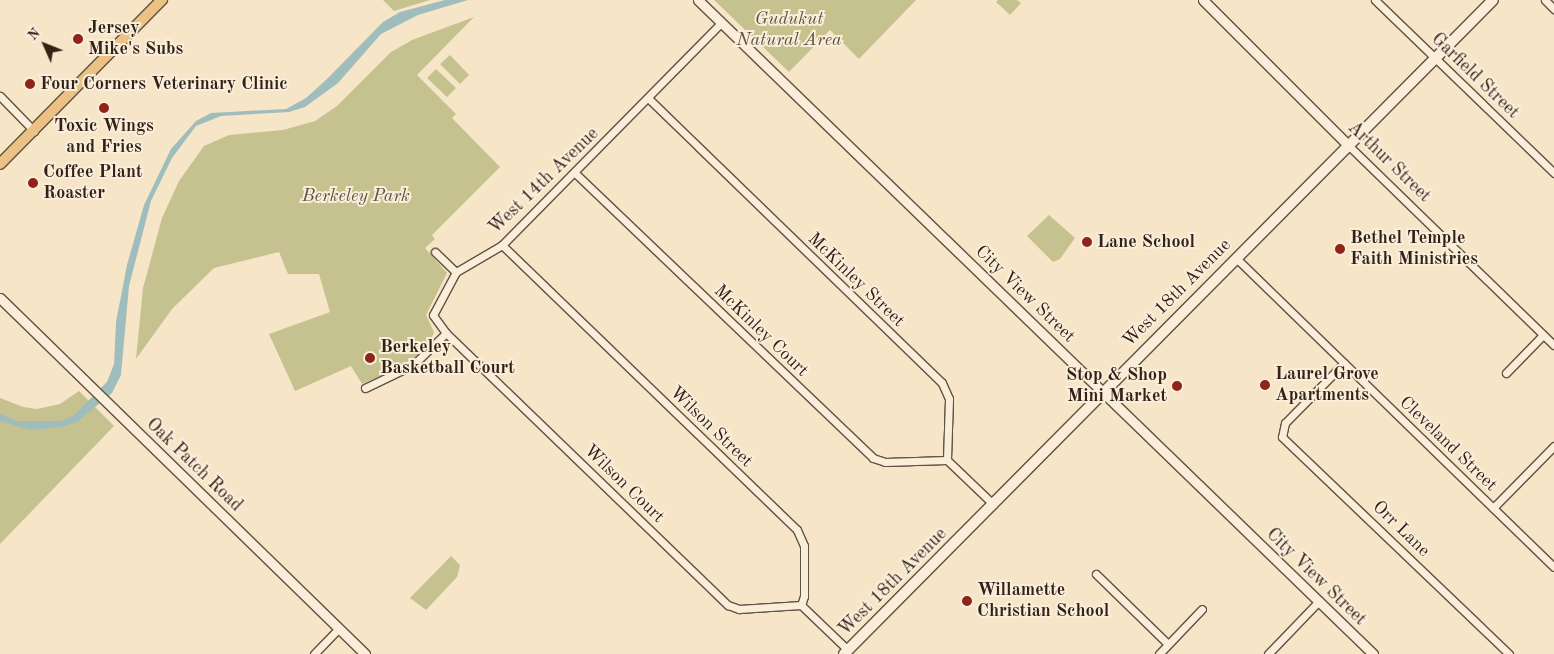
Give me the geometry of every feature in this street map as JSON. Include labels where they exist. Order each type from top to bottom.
[{"type":"main road","points":[[0,164],[162,0]]},
{"type":"main road","name":"West 18th Avenue","points":[[846,652],[1493,0]]},
{"type":"street","name":"City View Street","points":[[698,0],[1372,654]]},
{"type":"street","name":"Arthur Street","points":[[1203,0],[1348,145],[1554,345]]},
{"type":"street","name":"Garfield Street","points":[[1375,0],[1554,173]]},
{"type":"street","points":[[1545,0],[1554,9]]},
{"type":"street","name":"West 14th Avenue","points":[[456,272],[502,245],[721,23]]},
{"type":"street","points":[[0,96],[34,131]]},
{"type":"street","name":"McKinley Street","points":[[648,98],[942,384],[949,399],[946,460]]},
{"type":"street","name":"McKinley Court","points":[[575,173],[872,458],[885,462],[946,460]]},
{"type":"street","name":"Wilson Street","points":[[502,245],[797,530],[804,546],[804,596],[800,605]]},
{"type":"street","points":[[365,388],[413,365],[446,333],[433,314],[456,272],[435,252]]},
{"type":"street","name":"Cleveland Street","points":[[1236,258],[1554,567]]},
{"type":"street","name":"Oak Patch Road","points":[[0,298],[365,654]]},
{"type":"street","name":"Wilson Court","points":[[446,333],[728,605],[739,609],[800,605]]},
{"type":"street","points":[[1506,374],[1543,335]]},
{"type":"street","name":"Orr Lane","points":[[1344,363],[1285,423],[1281,432],[1285,441],[1509,654]]},
{"type":"street","points":[[1493,508],[1554,446]]},
{"type":"street","points":[[946,460],[992,504]]},
{"type":"street","points":[[1096,574],[1168,644]]},
{"type":"street","points":[[1268,654],[1318,602]]},
{"type":"street","points":[[800,605],[846,652]]},
{"type":"street","points":[[1158,654],[1202,609]]},
{"type":"street","points":[[314,654],[338,629]]},
{"type":"green space","points":[[383,0],[430,0],[394,11]]},
{"type":"green space","name":"Gudukut Natural Area","points":[[714,0],[916,0],[859,59],[830,30],[789,72]]},
{"type":"green space","points":[[998,0],[1017,0],[1021,3],[1010,15],[996,2]]},
{"type":"green space","name":"Berkeley Park","points":[[474,17],[417,75],[456,114],[452,118],[500,167],[432,235],[435,239],[425,248],[447,273],[426,315],[434,332],[430,342],[408,364],[362,384],[351,366],[295,391],[269,334],[330,312],[319,274],[288,274],[279,252],[214,268],[172,309],[136,359],[143,288],[162,218],[179,181],[204,146],[229,135],[283,130],[315,121],[337,106],[391,52],[412,40]]},
{"type":"green space","points":[[450,55],[469,75],[460,84],[440,64]]},
{"type":"green space","points":[[436,69],[456,88],[447,97],[427,78]]},
{"type":"green space","points":[[1049,215],[1075,238],[1060,259],[1053,262],[1027,236]]},
{"type":"green space","points":[[79,391],[114,426],[0,544],[0,398],[23,407],[37,409],[60,404]]},
{"type":"green space","points":[[451,556],[460,565],[457,577],[426,610],[410,598]]},
{"type":"water","points":[[445,0],[468,0],[418,15],[381,34],[338,83],[305,107],[289,112],[221,116],[196,126],[172,158],[151,201],[129,286],[121,375],[112,393],[77,422],[62,427],[30,430],[0,421],[0,414],[17,421],[60,421],[73,416],[107,382],[114,364],[116,322],[127,265],[144,205],[171,149],[196,121],[211,113],[286,109],[306,98],[383,22],[400,12]]},
{"type":"place","name":"Jersey Mike's Subs","points":[[78,39]]},
{"type":"place","name":"Four Corners Veterinary Clinic","points":[[30,84]]},
{"type":"place","name":"Toxic Wings and Fries","points":[[104,108]]},
{"type":"place","name":"Coffee Plant Roaster","points":[[33,183]]},
{"type":"place","name":"Lane School","points":[[1087,242]]},
{"type":"place","name":"Bethel Temple Faith Ministries","points":[[1340,249]]},
{"type":"place","name":"Berkeley Basketball Court","points":[[370,358]]},
{"type":"place","name":"Laurel Grove Apartments","points":[[1265,385]]},
{"type":"place","name":"Stop & Shop Mini Market","points":[[1177,386]]},
{"type":"place","name":"Willamette Christian School","points":[[967,601]]}]
